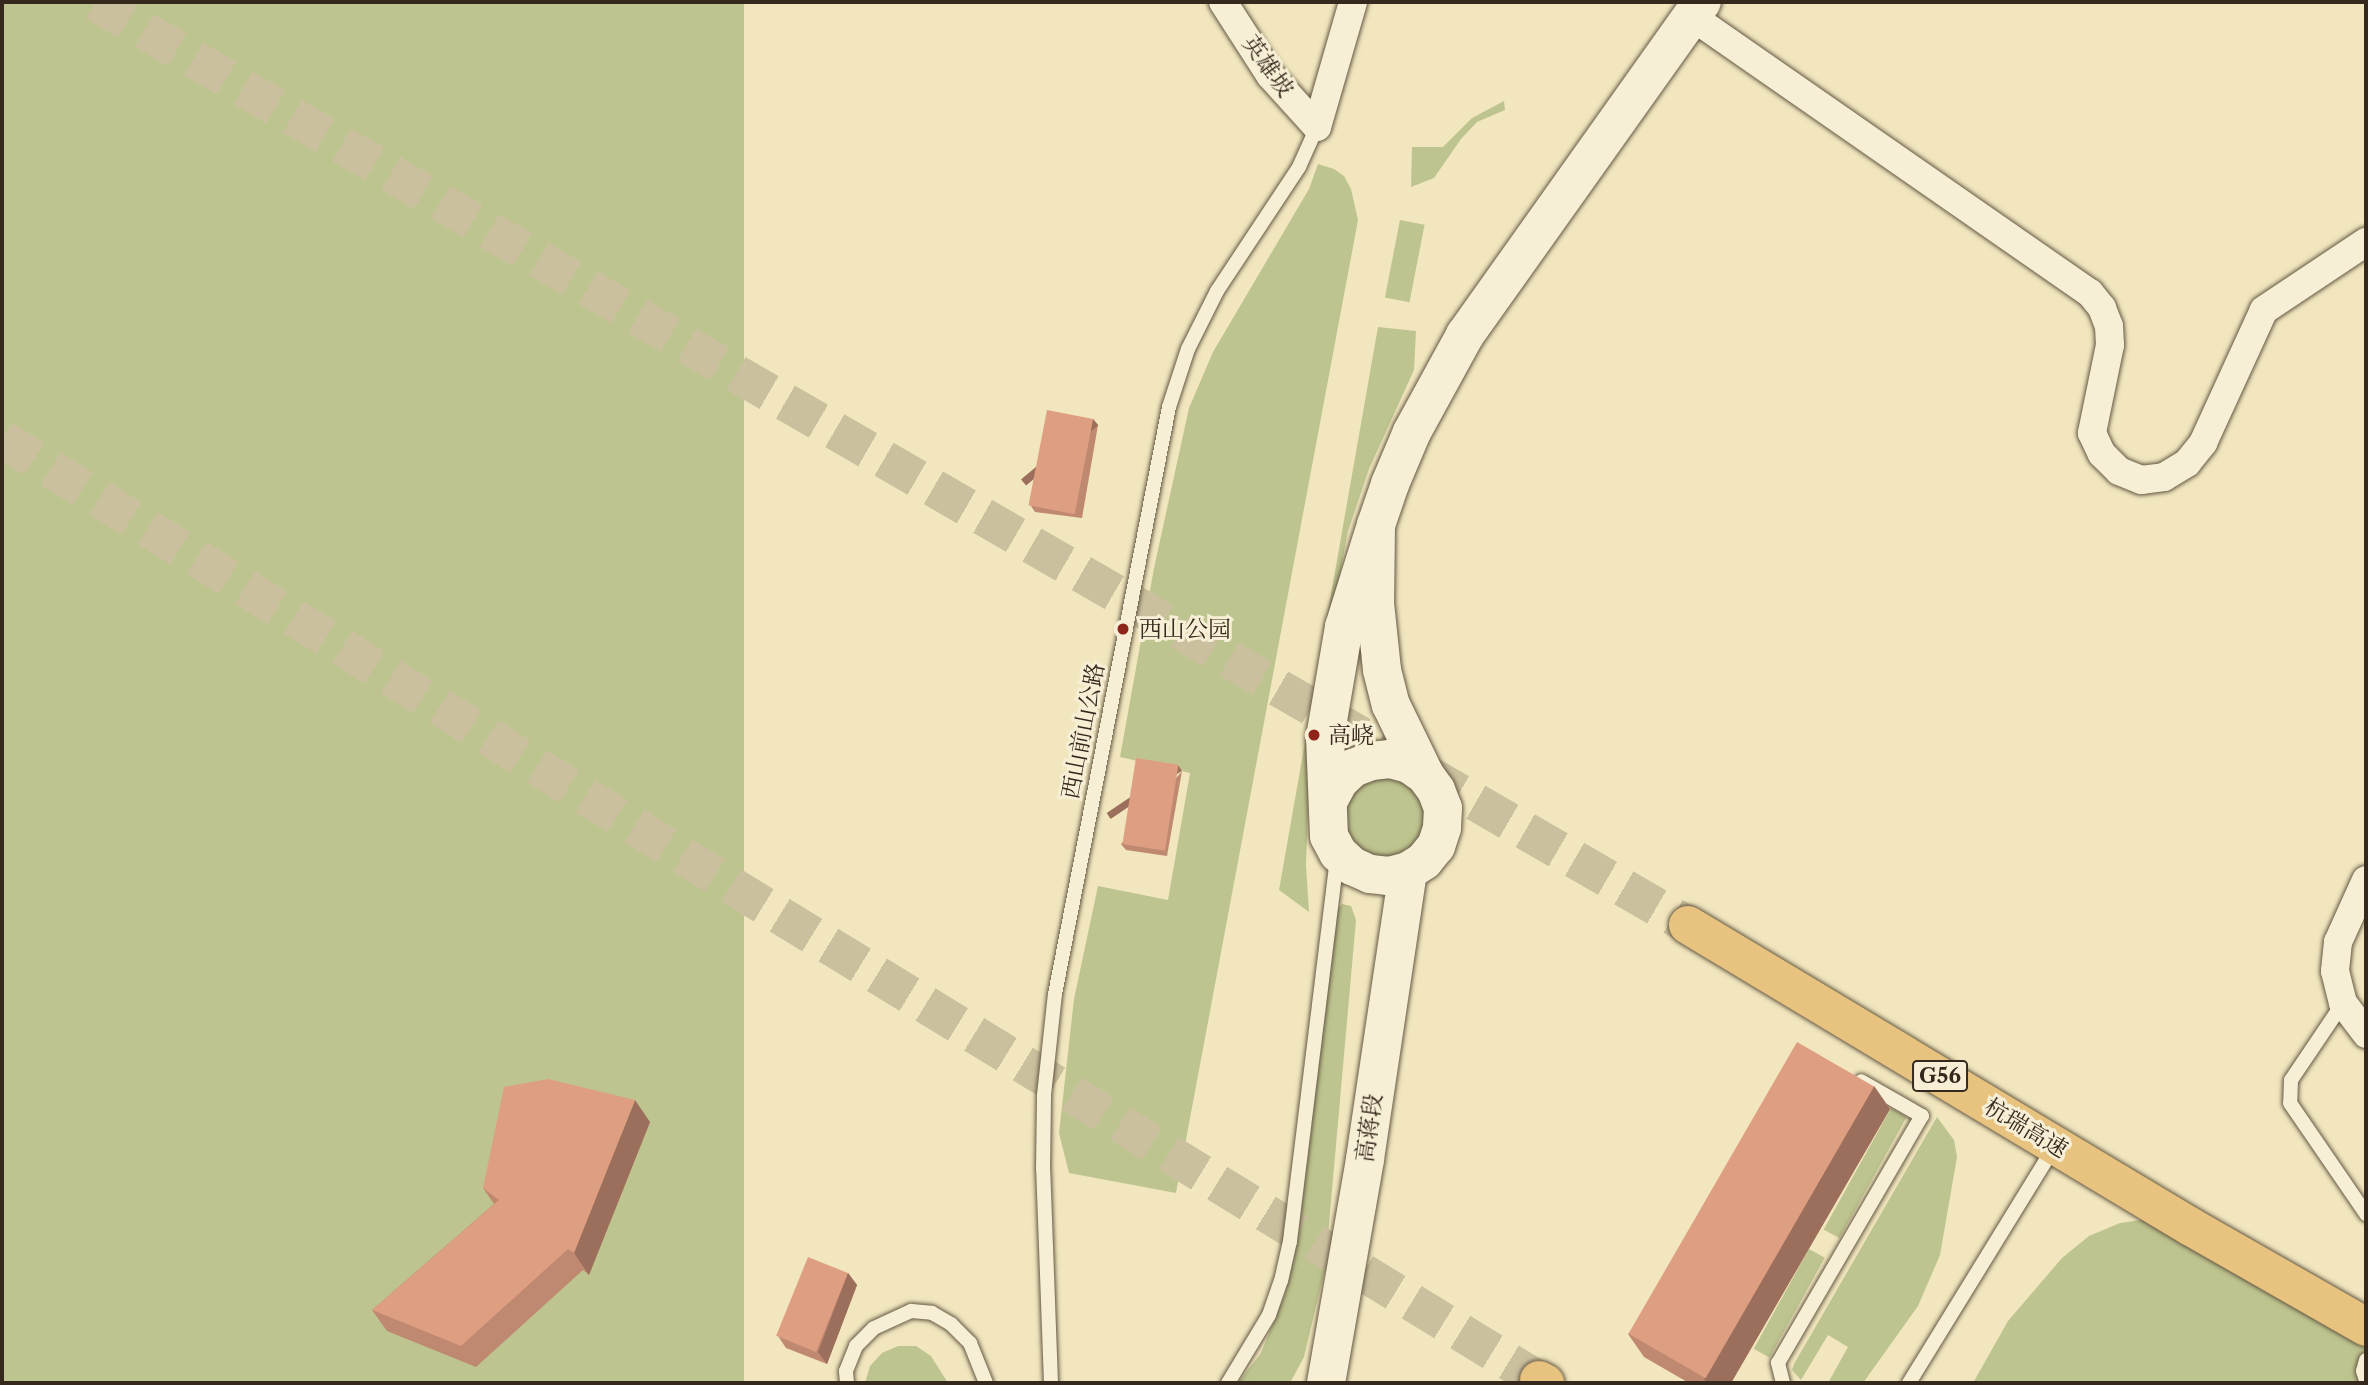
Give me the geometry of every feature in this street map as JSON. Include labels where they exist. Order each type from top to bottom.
[{"type":"highway","name":"杭瑞高速","points":[[1688,925],[2191,1227],[2366,1327]]},
{"type":"main road","points":[[1330,798],[1325,738],[1344,627],[1376,525],[1412,432],[1465,335],[1697,9]]},
{"type":"main road","points":[[1376,525],[1375,603],[1382,670],[1391,705],[1443,808],[1442,828],[1436,846],[1424,861],[1408,871],[1389,876],[1370,874],[1352,866],[1338,853],[1329,836],[1326,816],[1330,798],[1339,781],[1353,768],[1371,761],[1390,759],[1409,764],[1425,775]]},
{"type":"main road","name":"高蒋段","points":[[1326,1383],[1365,1159],[1408,871]]},
{"type":"street","name":"英雄坡","points":[[1223,2],[1270,75],[1317,127]]},
{"type":"street","points":[[1317,127],[1353,2]]},
{"type":"street","points":[[1697,9],[2090,293],[2102,308],[2109,326],[2110,345],[2092,433],[2102,454],[2119,471],[2141,480],[2164,477],[2186,463],[2203,443],[2264,310],[2366,242]]},
{"type":"street","points":[[2366,880],[2338,942],[2335,971],[2343,1003],[2366,1034]]},
{"type":"lane","name":"西山前山公路","points":[[1051,1383],[1043,1168],[1044,1096],[1055,994],[1167,416],[1188,349],[1217,291],[1299,167],[1317,127]]},
{"type":"lane","points":[[1228,1383],[1269,1315],[1281,1281],[1290,1241],[1338,853]]},
{"type":"lane","points":[[2343,1003],[2291,1080],[2290,1102],[2366,1214]]},
{"type":"lane","points":[[1783,1383],[1778,1363],[1922,1116],[1852,1076]]},
{"type":"lane","points":[[1909,1383],[2055,1146]]},
{"type":"lane","points":[[847,1383],[846,1371],[856,1346],[874,1328],[911,1311],[932,1313],[951,1324],[970,1343],[986,1383]]},
{"type":"lane","points":[[2366,1360],[2363,1371],[2366,1380]]},
{"type":"green space","points":[[2,2],[744,2],[744,1383],[2,1383]]},
{"type":"green space","points":[[1504,101],[1505,110],[1477,122],[1461,139],[1434,178],[1411,187],[1412,147],[1443,147],[1472,118]]},
{"type":"green space","points":[[1318,164],[1334,169],[1344,176],[1351,189],[1358,220],[1176,1193],[1069,1173],[1059,1133],[1074,999],[1098,886],[1168,900],[1190,773],[1120,757],[1154,568],[1189,408],[1213,352],[1309,189]]},
{"type":"green space","points":[[1400,220],[1425,225],[1409,302],[1385,298]]},
{"type":"green space","points":[[1378,327],[1416,331],[1414,370],[1369,469],[1348,531],[1311,727],[1306,865],[1309,912],[1279,890]]},
{"type":"green space","points":[[1385,777],[1400,780],[1413,789],[1422,802],[1425,817],[1422,832],[1413,845],[1400,854],[1385,857],[1370,854],[1357,845],[1348,832],[1345,817],[1348,802],[1357,789],[1370,780]]},
{"type":"green space","points":[[1342,904],[1351,906],[1356,920],[1325,1269],[1304,1357],[1290,1383],[1238,1383],[1261,1353],[1286,1291],[1335,913]]},
{"type":"green space","points":[[1891,1108],[1907,1117],[1839,1238],[1824,1230]]},
{"type":"green space","points":[[1937,1117],[1954,1140],[1957,1157],[1940,1255],[1918,1306],[1863,1383],[1828,1383],[1848,1347],[1828,1335],[1801,1380],[1792,1370],[1794,1364]]},
{"type":"green space","points":[[2141,1220],[2160,1224],[2366,1345],[2366,1383],[1973,1383],[2008,1321],[2062,1258],[2089,1236],[2120,1223]]},
{"type":"green space","points":[[1809,1249],[1825,1258],[1769,1357],[1754,1349]]},
{"type":"green space","points":[[898,1346],[916,1346],[931,1356],[948,1383],[865,1383],[870,1366],[882,1353]]},
{"type":"building","points":[[1047,410],[1093,419],[1075,514],[1028,505]]},
{"type":"building","points":[[1136,758],[1178,765],[1165,851],[1122,844]]},
{"type":"building","points":[[1797,1042],[1874,1086],[1706,1378],[1628,1334]]},
{"type":"building","points":[[548,1079],[635,1100],[574,1253],[568,1249],[461,1346],[372,1310],[499,1200],[483,1188],[504,1087]]},
{"type":"building","points":[[808,1257],[848,1273],[816,1352],[776,1336]]},
{"type":"tunnel","points":[[95,2],[1688,925]]},
{"type":"tunnel","points":[[2,439],[1539,1380]]},
{"type":"place","name":"西山公园","points":[[1123,629]]},
{"type":"place","name":"高峣","points":[[1314,735]]}]
